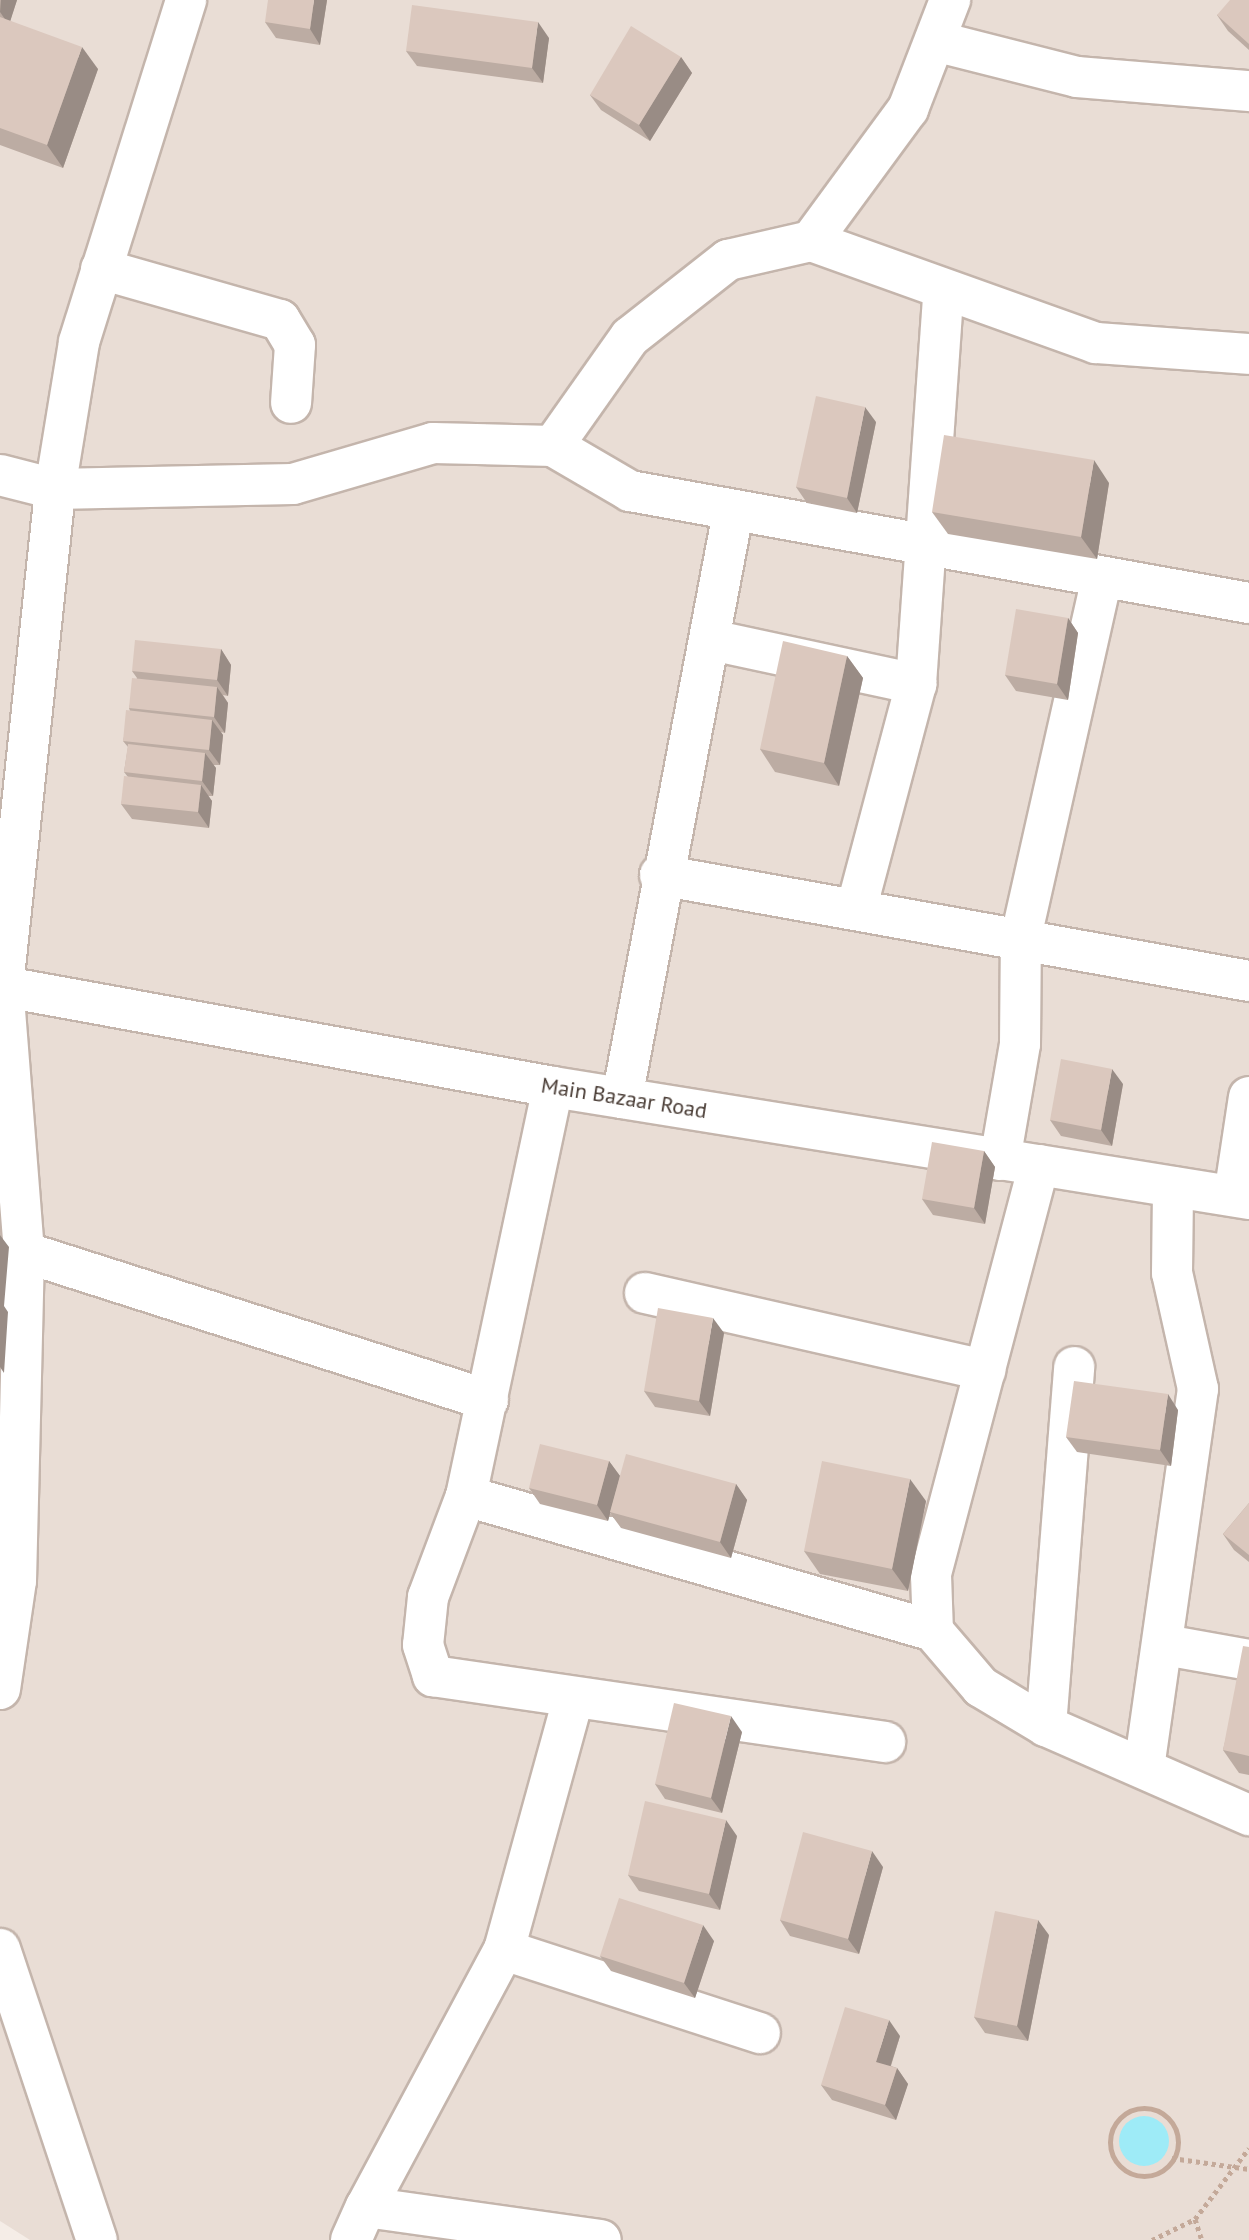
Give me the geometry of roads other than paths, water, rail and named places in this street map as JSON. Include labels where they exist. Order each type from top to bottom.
[{"type":"street","points":[[0,1689],[16,1581],[10,1458],[24,1252],[2,986],[55,489],[79,342],[186,0]]},
{"type":"street","points":[[811,241],[908,109],[950,0]]},
{"type":"street","points":[[935,41],[1077,77],[1249,91]]},
{"type":"street","points":[[553,446],[630,337],[728,260],[811,241],[943,293],[1096,343],[1249,354]]},
{"type":"street","points":[[101,269],[280,320],[295,345],[291,403]]},
{"type":"street","points":[[857,906],[916,684],[921,546],[943,293]]},
{"type":"street","points":[[0,475],[55,489],[293,484],[433,443],[553,446],[630,491],[1101,581],[1249,603]]},
{"type":"street","points":[[622,1098],[660,875],[711,640],[733,513]]},
{"type":"street","points":[[1000,1160],[1020,1044],[1021,937],[1101,581]]},
{"type":"street","points":[[711,640],[916,684]]},
{"type":"street","points":[[660,875],[857,906],[1249,981]]},
{"type":"street","name":"Main Bazaar Road","points":[[2,986],[553,1087],[1241,1198]]},
{"type":"street","points":[[553,1087],[466,1496],[428,1597],[423,1645],[433,1676],[573,1700],[885,1742]]},
{"type":"street","points":[[1241,1198],[1249,1097]]},
{"type":"street","points":[[933,1631],[931,1575],[1039,1165]]},
{"type":"street","points":[[1144,1768],[1165,1645],[1198,1389],[1172,1273],[1173,1187]]},
{"type":"street","points":[[24,1252],[488,1400]]},
{"type":"street","points":[[645,1293],[985,1370]]},
{"type":"street","points":[[1046,1726],[1074,1367]]},
{"type":"street","points":[[466,1496],[933,1631],[981,1687],[1046,1726],[1249,1815]]},
{"type":"street","points":[[1165,1645],[1249,1660]]},
{"type":"street","points":[[573,1700],[504,1950],[359,2224],[601,2240]]},
{"type":"street","points":[[0,1949],[97,2240]]},
{"type":"street","points":[[504,1950],[760,2033]]},
{"type":"water","points":[[1144,2116],[1162,2123],[1169,2141],[1162,2159],[1144,2166],[1126,2159],[1119,2141],[1126,2123]]}]
